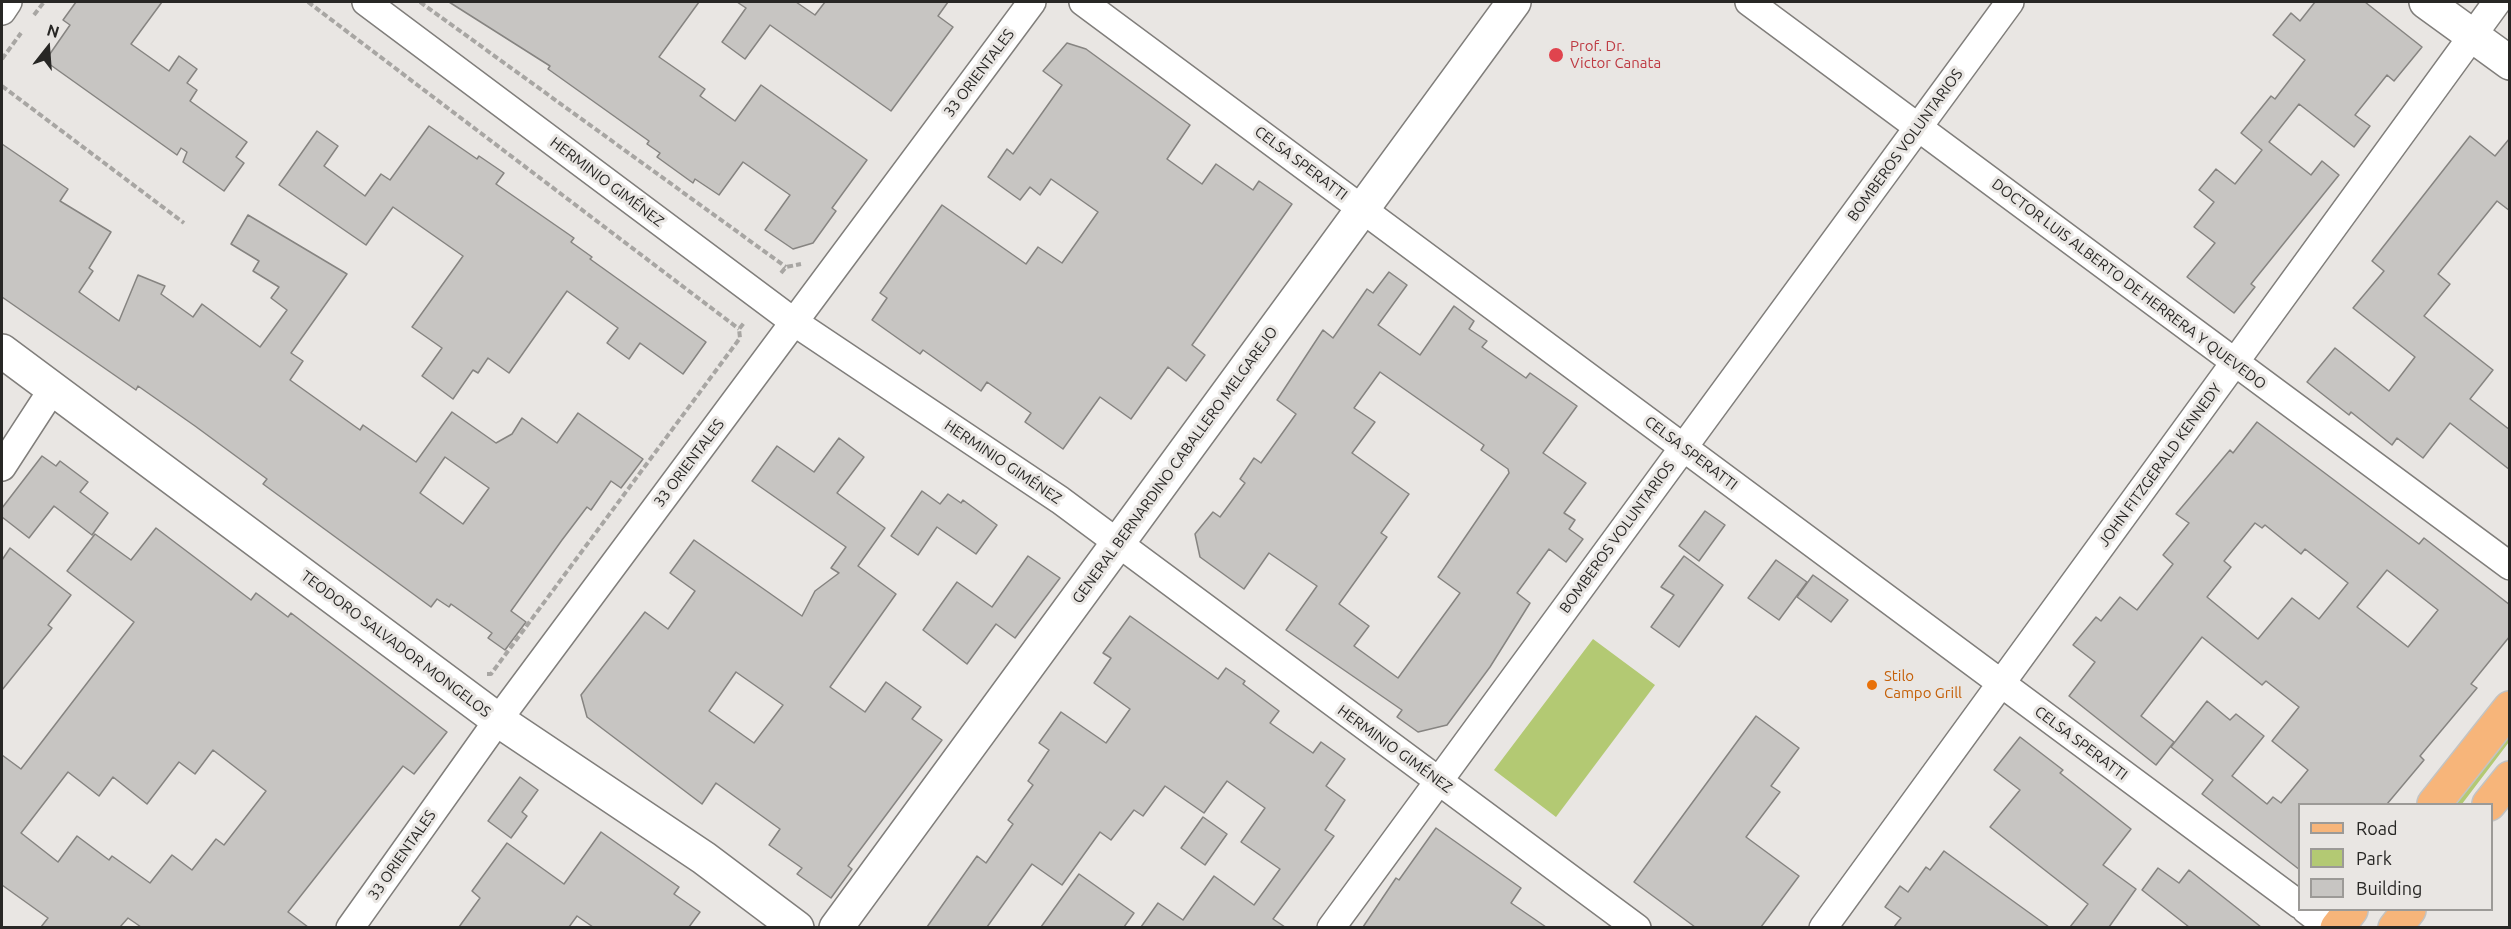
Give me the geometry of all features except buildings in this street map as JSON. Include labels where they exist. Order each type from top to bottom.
[{"type":"main road","points":[[2435,803],[2510,708]]},
{"type":"main road","points":[[2490,803],[2510,778]]},
{"type":"main road","points":[[2337,927],[2349,911]]},
{"type":"main road","points":[[2395,927],[2407,911]]},
{"type":"street","points":[[2,11],[8,2]]},
{"type":"street","name":"HERMINIO GIMÉNEZ","points":[[366,2],[794,322],[1060,500],[1637,927]]},
{"type":"street","name":"33 ORIENTALES","points":[[350,927],[498,720],[1032,2]]},
{"type":"street","name":"CELSA SPERATTI","points":[[1083,2],[2298,904]]},
{"type":"street","name":"GENERAL BERNARDINO CABALLERO MELGAREJO","points":[[836,927],[1514,2]]},
{"type":"street","name":"DOCTOR LUIS ALBERTO DE HERRERA Y QUEVEDO","points":[[1749,2],[2510,566]]},
{"type":"street","name":"BOMBEROS VOLUNTARIOS","points":[[1331,927],[2010,2]]},
{"type":"street","points":[[2426,2],[2510,63]]},
{"type":"street","name":"JOHN FITZGERALD KENNEDY","points":[[1823,927],[2497,2]]},
{"type":"street","name":"TEODORO SALVADOR MONGELOS","points":[[2,351],[498,720],[704,858],[797,927]]},
{"type":"street","points":[[2,467],[52,390]]},
{"type":"street","points":[[2309,911],[2330,927]]},
{"type":"path","points":[[308,2],[739,329]]},
{"type":"path","points":[[420,2],[786,267],[781,273]]},
{"type":"path","points":[[2,86],[184,223]]},
{"type":"path","points":[[482,675],[491,674],[740,338],[739,329],[744,323]]},
{"type":"green space","points":[[1593,639],[1655,685],[1556,817],[1494,770]]},
{"type":"green space","points":[[2509,729],[2509,742],[2463,803],[2452,803]]},
{"type":"place","name":"Prof. Dr. Victor Canata","points":[[1556,55]]},
{"type":"place","name":"Stilo Campo Grill","points":[[1872,685]]}]
